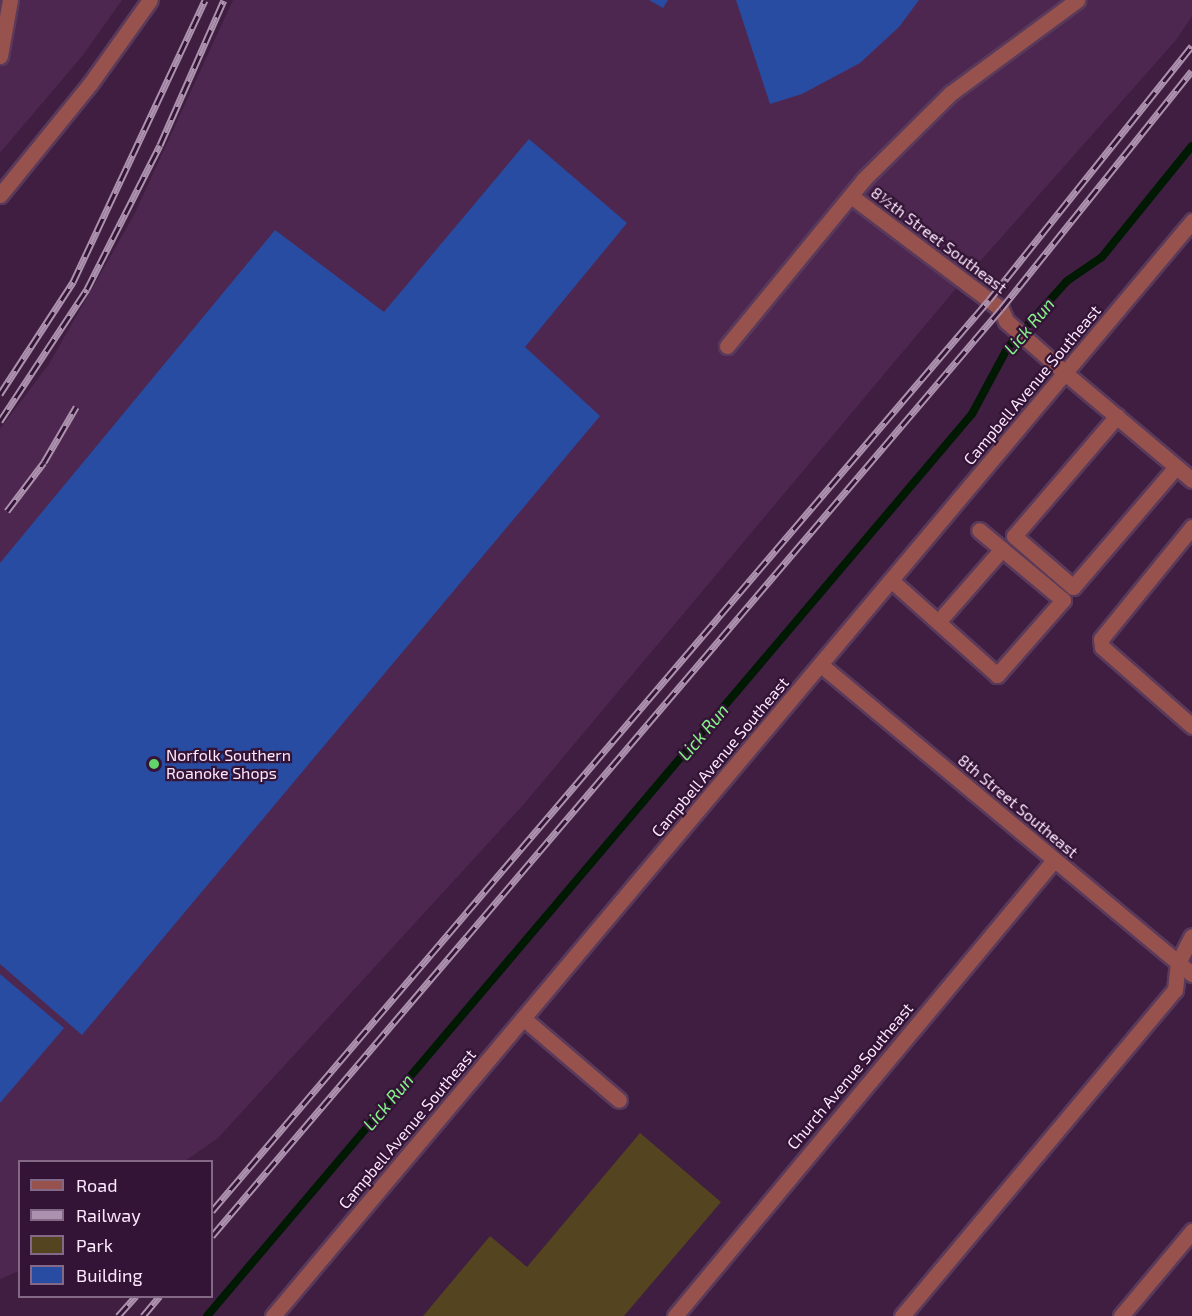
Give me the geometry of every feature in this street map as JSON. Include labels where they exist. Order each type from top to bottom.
[{"type":"street","points":[[0,56],[10,0]]},
{"type":"street","points":[[3,185],[90,84],[150,0]]},
{"type":"street","points":[[727,346],[851,196],[957,87],[1077,0]]},
{"type":"street","name":"8½th Street Southeast","points":[[851,196],[1001,309],[1006,321],[1192,480]]},
{"type":"street","name":"Campbell Avenue Southeast","points":[[273,1316],[1192,221]]},
{"type":"street","points":[[1117,416],[1014,536],[1072,587],[1176,467]]},
{"type":"street","points":[[1192,527],[1101,639],[1102,647],[1192,726]]},
{"type":"street","points":[[892,581],[997,675],[1063,600],[979,530]]},
{"type":"street","points":[[938,622],[1002,549]]},
{"type":"street","name":"8th Street Southeast","points":[[821,665],[1192,974]]},
{"type":"street","name":"Church Avenue Southeast","points":[[675,1316],[1054,860]]},
{"type":"street","points":[[902,1316],[1175,990],[1178,963],[1192,936]]},
{"type":"street","points":[[523,1018],[620,1100]]},
{"type":"street","points":[[1121,1316],[1192,1231]]},
{"type":"shaded area","points":[[0,0],[122,0],[83,55],[0,153]]},
{"type":"shaded area","points":[[233,0],[1192,0],[1192,16],[1176,40],[953,292],[524,804],[218,1138],[186,1160],[18,1160],[18,1271],[0,1279],[0,429],[49,364],[134,215]]},
{"type":"green space","points":[[640,1133],[721,1202],[624,1316],[423,1316],[490,1236],[527,1267]]},
{"type":"building","points":[[649,0],[668,0],[663,8]]},
{"type":"building","points":[[736,0],[919,0],[899,27],[860,63],[802,94],[770,104]]},
{"type":"building","name":"Norfolk Southern Roanoke Shops","points":[[529,139],[627,223],[525,347],[600,416],[82,1035],[0,964],[0,563],[275,230],[384,312]]},
{"type":"building","points":[[0,974],[64,1028],[0,1103]]},
{"type":"waterway","name":"Lick Run","points":[[207,1316],[972,414],[1008,347],[1067,281],[1102,257],[1192,146]]},
{"type":"railway","points":[[0,394],[73,282],[205,0]]},
{"type":"railway","points":[[0,421],[87,289],[160,145],[224,0]]},
{"type":"railway","points":[[213,1210],[989,300],[1192,46]]},
{"type":"railway","points":[[213,1235],[1001,309],[1192,71]]},
{"type":"railway","points":[[7,511],[44,462],[76,407]]},
{"type":"railway","points":[[118,1316],[134,1298]]},
{"type":"railway","points":[[143,1316],[158,1298]]},
{"type":"place","name":"Norfolk Southern Roanoke Shops","points":[[154,764]]}]
